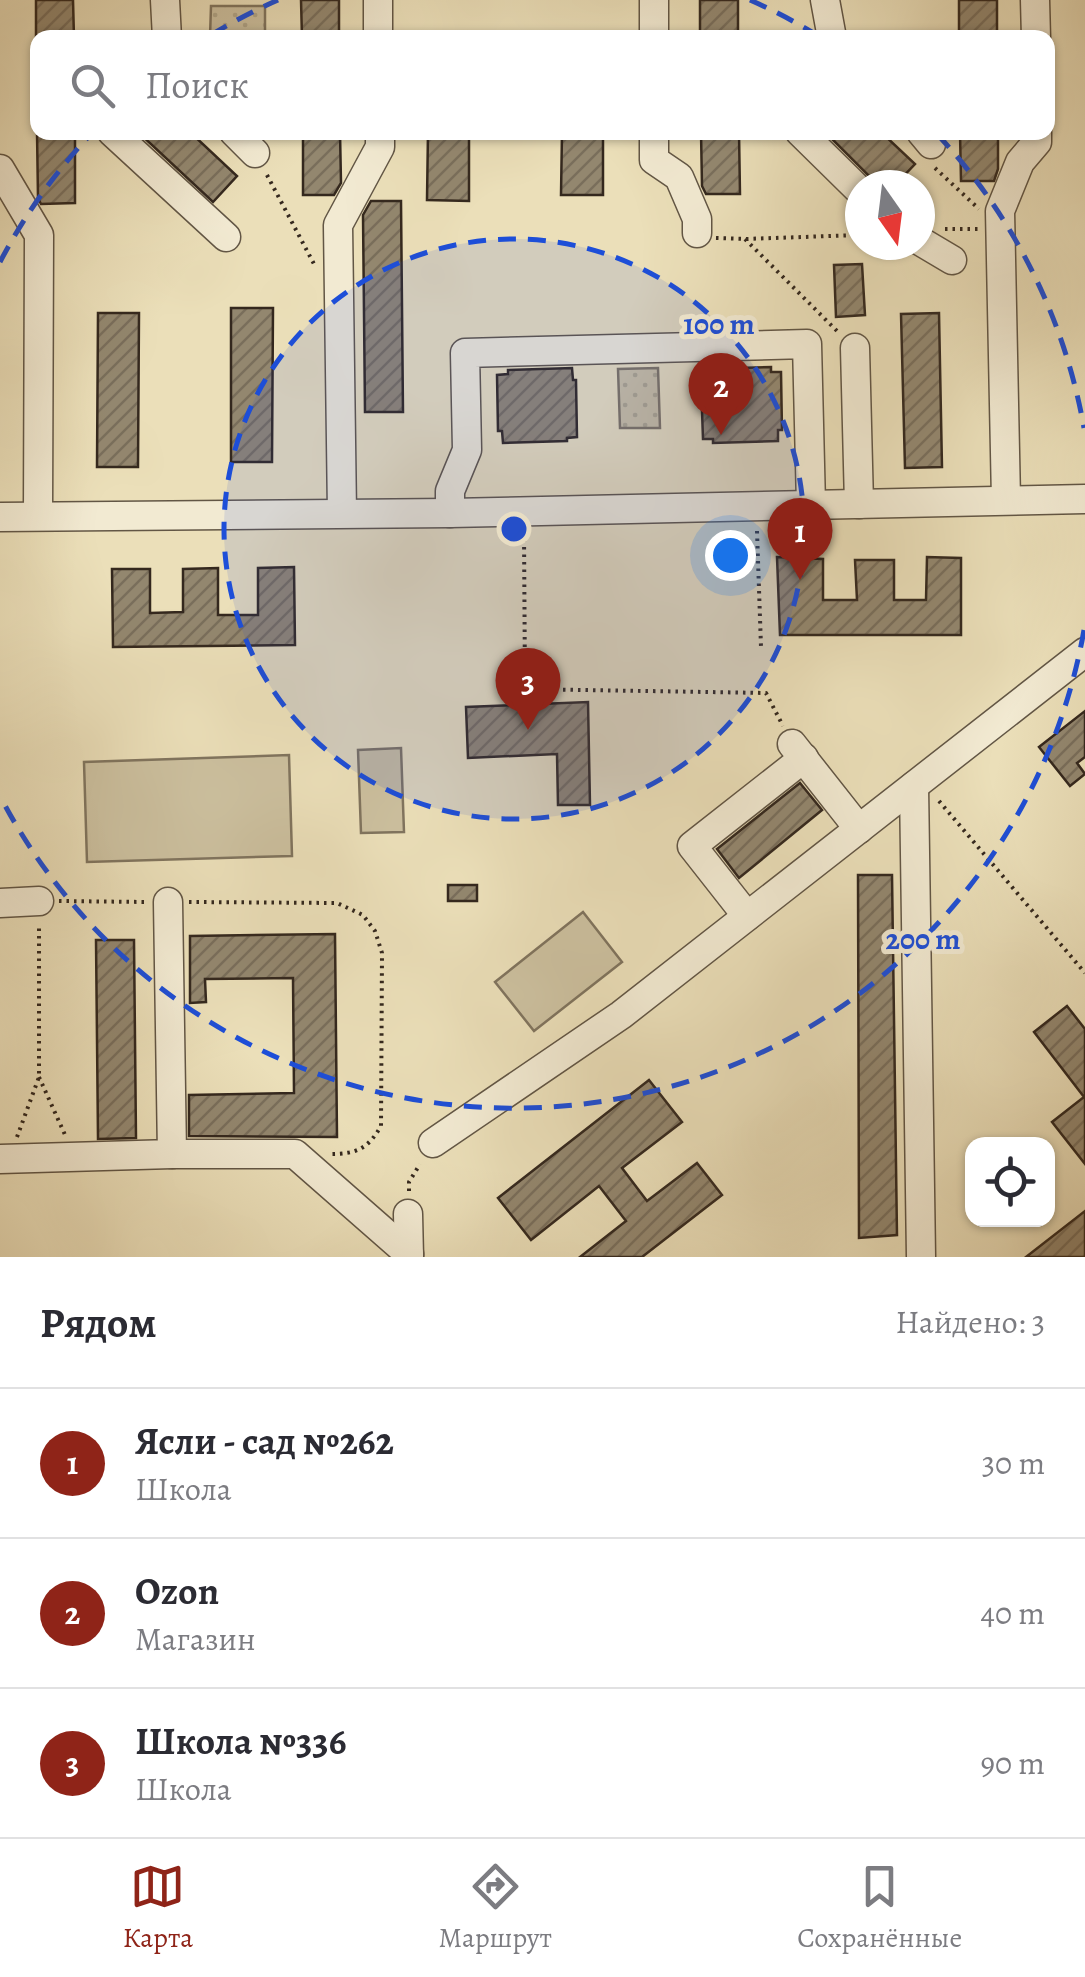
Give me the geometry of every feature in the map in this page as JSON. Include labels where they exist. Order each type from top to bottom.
[{"type":"lane","points":[[165,0],[166,30]]},
{"type":"lane","points":[[378,0],[378,30]]},
{"type":"lane","points":[[654,0],[654,30]]},
{"type":"lane","points":[[826,0],[831,30]]},
{"type":"lane","points":[[1035,0],[1036,30]]},
{"type":"lane","points":[[121,140],[226,237]]},
{"type":"lane","points":[[243,140],[256,152]]},
{"type":"lane","points":[[342,513],[338,225],[380,147],[380,140]]},
{"type":"lane","points":[[654,140],[654,160],[679,177],[698,218],[697,233]]},
{"type":"lane","points":[[808,140],[845,176]]},
{"type":"lane","points":[[1006,500],[1000,211],[1020,162],[1038,140]]},
{"type":"lane","points":[[0,169],[39,235],[38,516]]},
{"type":"lane","points":[[935,242],[952,260]]},
{"type":"lane","points":[[450,513],[450,492],[468,450],[465,353],[807,344],[812,505]]},
{"type":"lane","points":[[855,348],[859,504]]},
{"type":"lane","points":[[0,517],[524,512],[1085,499]]},
{"type":"lane","points":[[433,1143],[621,1014],[1085,652]]},
{"type":"lane","points":[[747,916],[692,846],[798,751],[859,829]]},
{"type":"lane","points":[[918,783],[921,1257]]},
{"type":"lane","points":[[0,903],[39,901]]},
{"type":"lane","points":[[168,902],[172,1154]]},
{"type":"lane","points":[[5,1159],[295,1154],[409,1255]]},
{"type":"lane","points":[[408,1214],[409,1255]]},
{"type":"path","points":[[929,148],[1000,230]]},
{"type":"path","points":[[256,152],[324,285],[339,293]]},
{"type":"path","points":[[935,235],[1000,230]]},
{"type":"path","points":[[697,233],[708,238],[744,240],[845,235]]},
{"type":"path","points":[[744,240],[855,348]]},
{"type":"path","points":[[756,506],[761,646]]},
{"type":"path","points":[[524,512],[525,690],[766,693],[798,751]]},
{"type":"path","points":[[918,783],[1085,972]]},
{"type":"path","points":[[5,1159],[39,1077],[39,901]]},
{"type":"path","points":[[295,1154],[353,1152],[372,1142],[380,1126],[382,953],[376,931],[363,914],[337,903]]},
{"type":"path","points":[[39,1077],[75,1157]]},
{"type":"path","points":[[408,1214],[409,1182],[433,1143]]},
{"type":"shaded area","points":[[211,6],[265,6],[265,30],[210,30]]},
{"type":"shaded area","points":[[658,368],[660,428],[620,428],[618,369]]},
{"type":"shaded area","points":[[401,748],[404,832],[361,833],[358,750]]},
{"type":"shaded area","points":[[289,755],[292,856],[87,862],[84,762]]},
{"type":"shaded area","points":[[583,912],[622,962],[534,1031],[495,982]]},
{"type":"building","points":[[36,0],[73,0],[74,30],[36,30]]},
{"type":"building","points":[[301,0],[339,0],[339,30],[302,30]]},
{"type":"building","points":[[700,0],[738,0],[738,30],[700,30]]},
{"type":"building","points":[[959,0],[997,0],[997,30],[959,30]]},
{"type":"building","points":[[37,140],[75,140],[75,203],[41,204]]},
{"type":"building","points":[[147,140],[199,140],[237,176],[213,202]]},
{"type":"building","points":[[303,140],[340,140],[341,183],[334,195],[303,195]]},
{"type":"building","points":[[428,140],[469,140],[469,201],[427,200]]},
{"type":"building","points":[[562,140],[603,140],[603,195],[561,195]]},
{"type":"building","points":[[701,140],[739,140],[740,194],[706,194],[702,186]]},
{"type":"building","points":[[833,140],[890,140],[915,164],[909,170],[863,170]]},
{"type":"building","points":[[960,140],[998,140],[994,181],[961,181]]},
{"type":"building","points":[[371,201],[401,201],[403,412],[365,412],[363,215]]},
{"type":"building","points":[[862,264],[865,315],[836,317],[834,265]]},
{"type":"building","points":[[231,308],[273,308],[272,462],[231,462]]},
{"type":"building","points":[[98,313],[139,313],[138,467],[97,467]]},
{"type":"building","points":[[939,313],[942,467],[905,468],[901,314]]},
{"type":"building","points":[[771,367],[771,372],[781,372],[782,430],[778,430],[778,441],[713,443],[713,439],[703,439],[701,382],[705,382],[705,369]]},
{"type":"building","points":[[572,368],[576,380],[577,437],[567,441],[503,443],[502,431],[498,431],[497,375],[508,374],[508,370]]},
{"type":"building","points":[[777,557],[823,559],[823,600],[857,600],[855,560],[894,560],[894,600],[926,600],[927,557],[961,558],[961,635],[780,635]]},
{"type":"building","points":[[294,567],[295,645],[113,647],[112,569],[150,569],[150,613],[183,612],[183,569],[218,568],[218,615],[258,615],[258,568]]},
{"type":"building","points":[[588,702],[590,805],[558,805],[557,754],[468,758],[466,707]]},
{"type":"building","points":[[1085,711],[1085,757],[1077,763],[1085,774],[1070,786],[1039,747]]},
{"type":"building","points":[[800,783],[822,810],[739,878],[717,849]]},
{"type":"building","points":[[858,875],[892,875],[897,1235],[859,1238]]},
{"type":"building","points":[[448,885],[477,885],[477,901],[448,901]]},
{"type":"building","points":[[335,934],[337,1137],[189,1136],[189,1095],[294,1093],[293,978],[205,979],[206,1002],[190,1003],[190,936]]},
{"type":"building","points":[[96,940],[134,940],[136,1138],[98,1139]]},
{"type":"building","points":[[1067,1006],[1085,1029],[1085,1164],[1052,1122],[1084,1097],[1034,1032]]},
{"type":"building","points":[[649,1080],[682,1122],[622,1168],[647,1201],[697,1163],[722,1195],[642,1257],[580,1257],[626,1221],[599,1186],[531,1240],[498,1198]]},
{"type":"building","points":[[1085,1211],[1085,1257],[1026,1257]]},
{"type":"place","name":"Ozon","points":[[721,435]]},
{"type":"place","name":"Ясли - сад №262","points":[[800,580]]},
{"type":"place","name":"Школа №336","points":[[528,730]]}]
